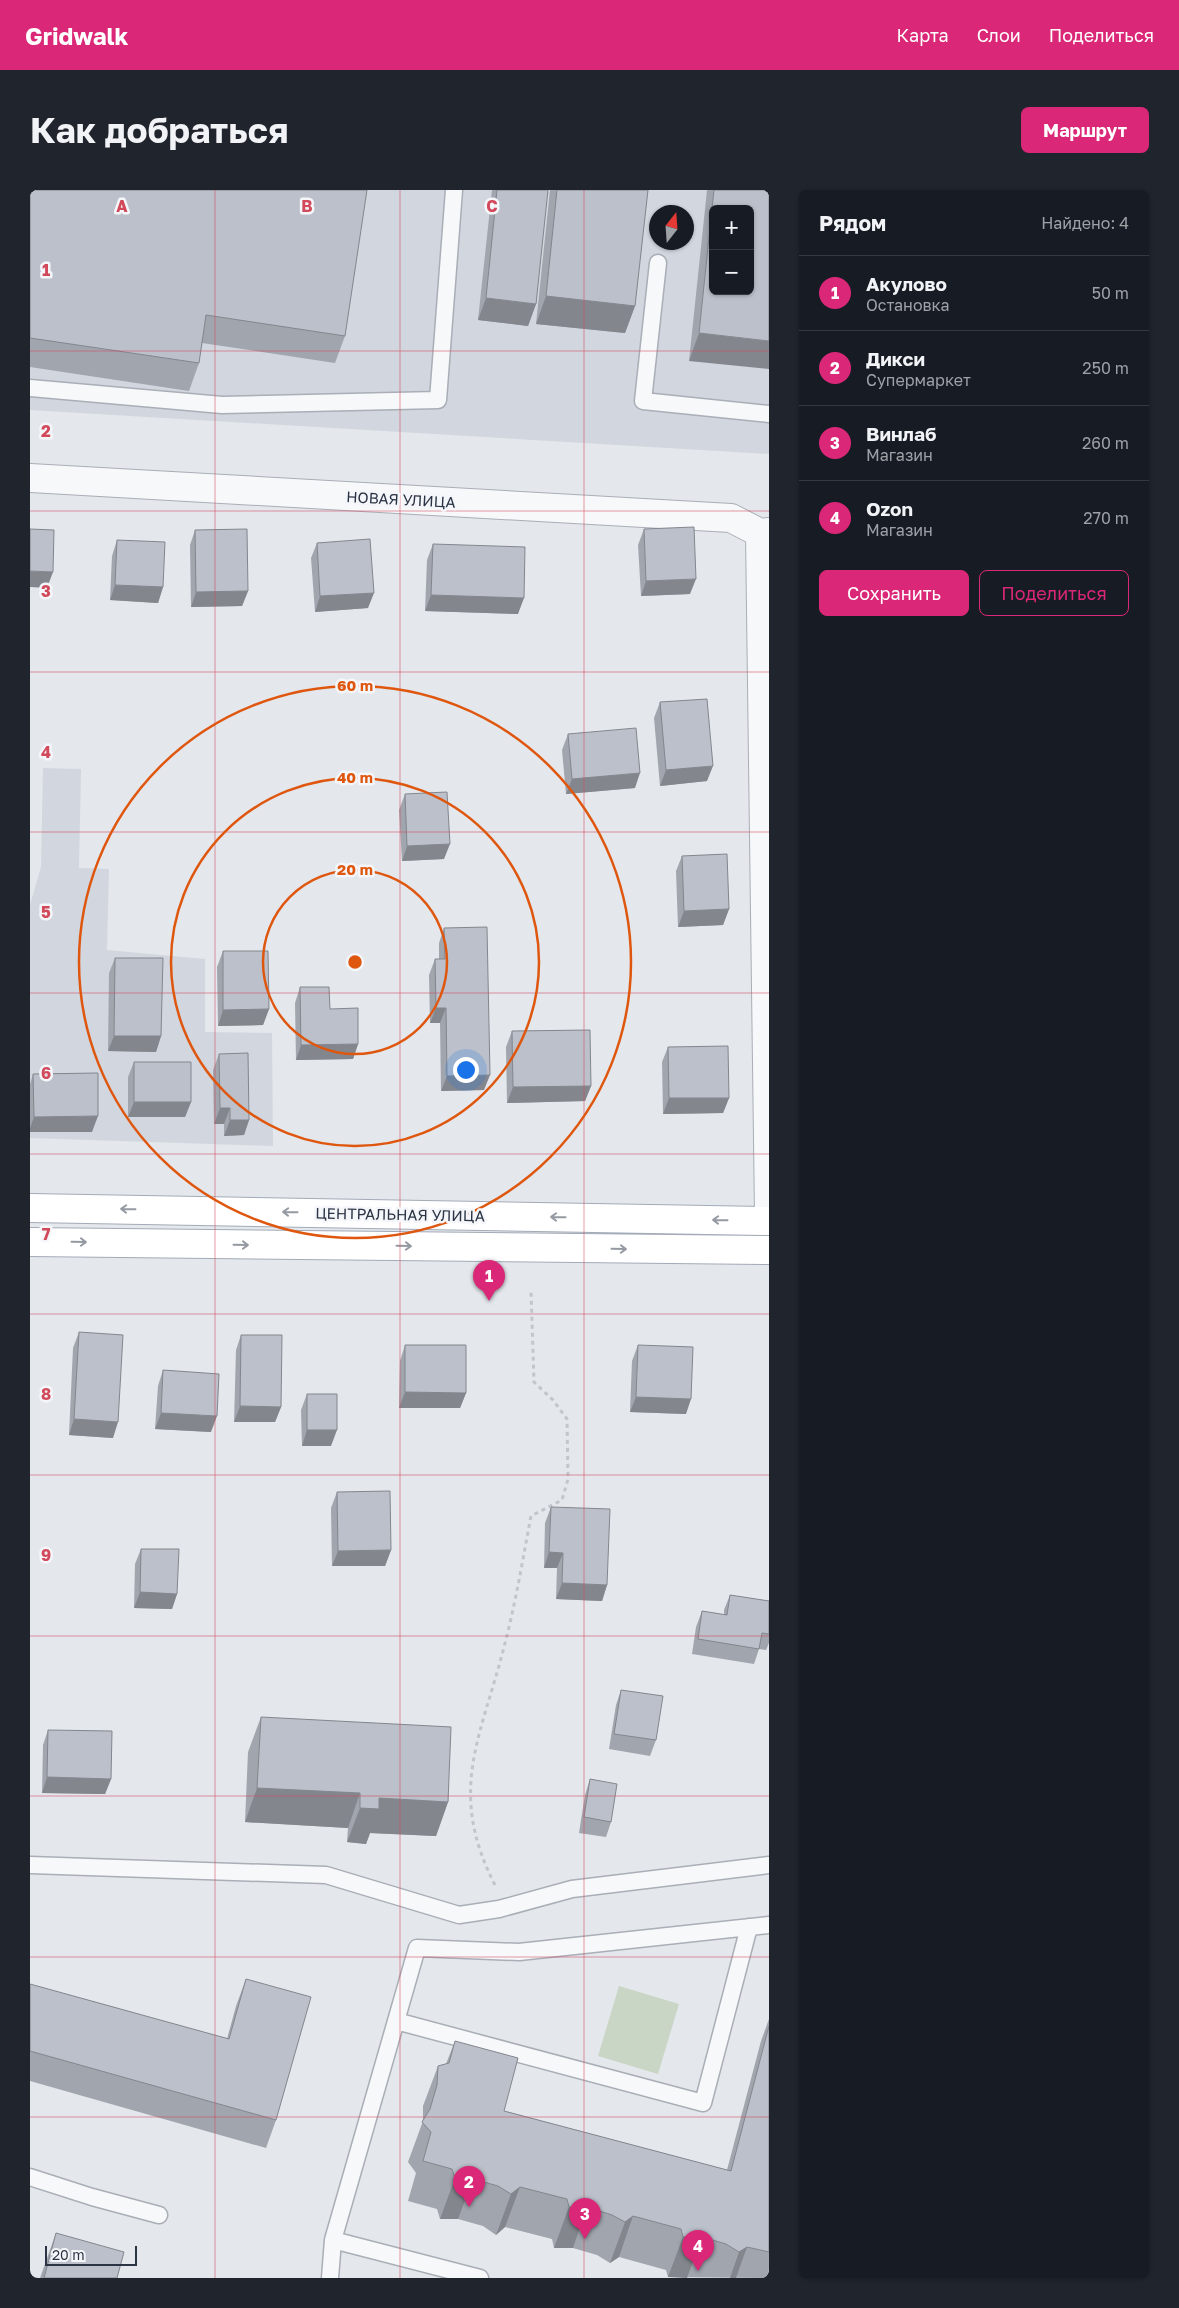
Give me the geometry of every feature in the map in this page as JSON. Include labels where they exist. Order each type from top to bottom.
[{"type":"main road","name":"ЦЕНТРАЛЬНАЯ УЛИЦА","points":[[30,1208],[769,1221]]},
{"type":"main road","points":[[30,1242],[769,1250]]},
{"type":"street","name":"НОВАЯ УЛИЦА","points":[[30,478],[731,518],[765,533]]},
{"type":"street","points":[[765,533],[769,1215]]},
{"type":"lane","points":[[30,388],[222,405],[438,400],[454,190]]},
{"type":"lane","points":[[658,263],[643,401],[769,414]]},
{"type":"lane","points":[[30,1865],[326,1875],[459,1915],[500,1909],[572,1889],[769,1865]]},
{"type":"lane","points":[[330,2278],[333,2240],[418,1948],[518,1952],[769,1925]]},
{"type":"lane","points":[[396,2021],[703,2103],[748,1927]]},
{"type":"lane","points":[[30,2178],[159,2215]]},
{"type":"lane","points":[[333,2240],[480,2278]]},
{"type":"path","points":[[518,1904],[494,1884],[478,1848],[469,1800],[474,1751],[506,1643],[532,1516],[562,1500],[568,1479],[567,1419],[553,1400],[534,1382],[530,1291]]},
{"type":"shaded area","points":[[30,190],[769,190],[769,454],[30,410]]},
{"type":"shaded area","points":[[43,768],[81,769],[79,868],[109,869],[107,950],[205,959],[205,1032],[272,1033],[273,1146],[30,1138],[30,905],[41,867]]},
{"type":"green space","points":[[619,1986],[679,2004],[658,2074],[598,2056]]},
{"type":"building","points":[[30,190],[367,190],[345,336],[206,315],[199,363],[30,338]]},
{"type":"building","points":[[497,190],[548,190],[536,304],[486,298]]},
{"type":"building","points":[[557,190],[648,190],[635,306],[546,296]]},
{"type":"building","points":[[714,190],[769,190],[769,341],[699,333],[709,238],[709,295],[754,295],[754,205],[712,205]]},
{"type":"building","points":[[694,527],[696,579],[646,581],[644,529]]},
{"type":"building","points":[[30,529],[54,530],[53,572],[30,571]]},
{"type":"building","points":[[247,529],[248,591],[196,592],[195,530]]},
{"type":"building","points":[[370,539],[374,593],[320,596],[317,543]]},
{"type":"building","points":[[117,540],[165,542],[163,587],[115,585]]},
{"type":"building","points":[[433,544],[525,547],[524,598],[431,595]]},
{"type":"building","points":[[707,699],[713,766],[666,770],[660,702]]},
{"type":"building","points":[[636,728],[640,773],[572,779],[568,734]]},
{"type":"building","points":[[447,792],[450,844],[407,846],[405,794]]},
{"type":"building","points":[[727,854],[729,909],[684,911],[682,856]]},
{"type":"building","points":[[487,927],[490,1075],[447,1076],[446,1008],[436,1008],[435,959],[445,959],[444,928]]},
{"type":"building","points":[[223,951],[268,951],[269,1009],[223,1010]]},
{"type":"building","points":[[115,958],[163,958],[161,1036],[114,1036]]},
{"type":"building","points":[[300,987],[329,987],[330,1009],[358,1008],[358,1044],[301,1045]]},
{"type":"building","points":[[590,1030],[591,1086],[513,1087],[512,1031]]},
{"type":"building","points":[[728,1046],[729,1098],[669,1098],[668,1047]]},
{"type":"building","points":[[248,1053],[249,1120],[230,1120],[230,1108],[220,1108],[219,1054]]},
{"type":"building","points":[[134,1062],[191,1062],[191,1102],[134,1102]]},
{"type":"building","points":[[98,1073],[98,1116],[34,1117],[33,1074]]},
{"type":"building","points":[[79,1332],[123,1335],[118,1422],[74,1419]]},
{"type":"building","points":[[241,1335],[282,1335],[281,1407],[240,1406]]},
{"type":"building","points":[[405,1345],[466,1345],[466,1393],[405,1392]]},
{"type":"building","points":[[638,1345],[693,1347],[691,1399],[636,1397]]},
{"type":"building","points":[[163,1370],[219,1374],[217,1416],[161,1413]]},
{"type":"building","points":[[307,1394],[337,1394],[337,1430],[307,1430]]},
{"type":"building","points":[[390,1491],[391,1550],[338,1551],[337,1492]]},
{"type":"building","points":[[551,1507],[610,1509],[607,1585],[562,1583],[563,1553],[549,1552]]},
{"type":"building","points":[[141,1549],[179,1549],[177,1594],[140,1592]]},
{"type":"building","points":[[730,1595],[769,1601],[769,1634],[762,1633],[759,1649],[698,1639],[702,1611],[727,1615]]},
{"type":"building","points":[[621,1690],[663,1696],[656,1740],[614,1734]]},
{"type":"building","points":[[261,1717],[451,1727],[448,1802],[379,1798],[379,1809],[360,1808],[360,1793],[257,1788]]},
{"type":"building","points":[[48,1730],[112,1731],[111,1779],[47,1777]]},
{"type":"building","points":[[590,1779],[617,1784],[611,1822],[584,1817]]},
{"type":"building","points":[[246,1979],[311,1997],[276,2120],[30,2051],[30,1984],[229,2039]]},
{"type":"building","points":[[769,2026],[769,2252],[747,2247],[739,2252],[726,2244],[702,2237],[683,2237],[681,2229],[633,2216],[625,2222],[612,2215],[587,2207],[569,2207],[567,2199],[520,2187],[511,2194],[498,2186],[473,2179],[455,2178],[452,2169],[423,2161],[431,2132],[422,2122],[430,2109],[437,2085],[438,2066],[449,2063],[455,2041],[518,2058],[504,2111],[731,2171]]},
{"type":"building","points":[[56,2233],[124,2252],[117,2278],[44,2278]]},
{"type":"place","name":"Акулово","points":[[489,1301]]},
{"type":"place","name":"Дикси","points":[[469,2207]]},
{"type":"place","name":"Винлаб","points":[[585,2239]]},
{"type":"place","name":"Ozon","points":[[698,2271]]}]
